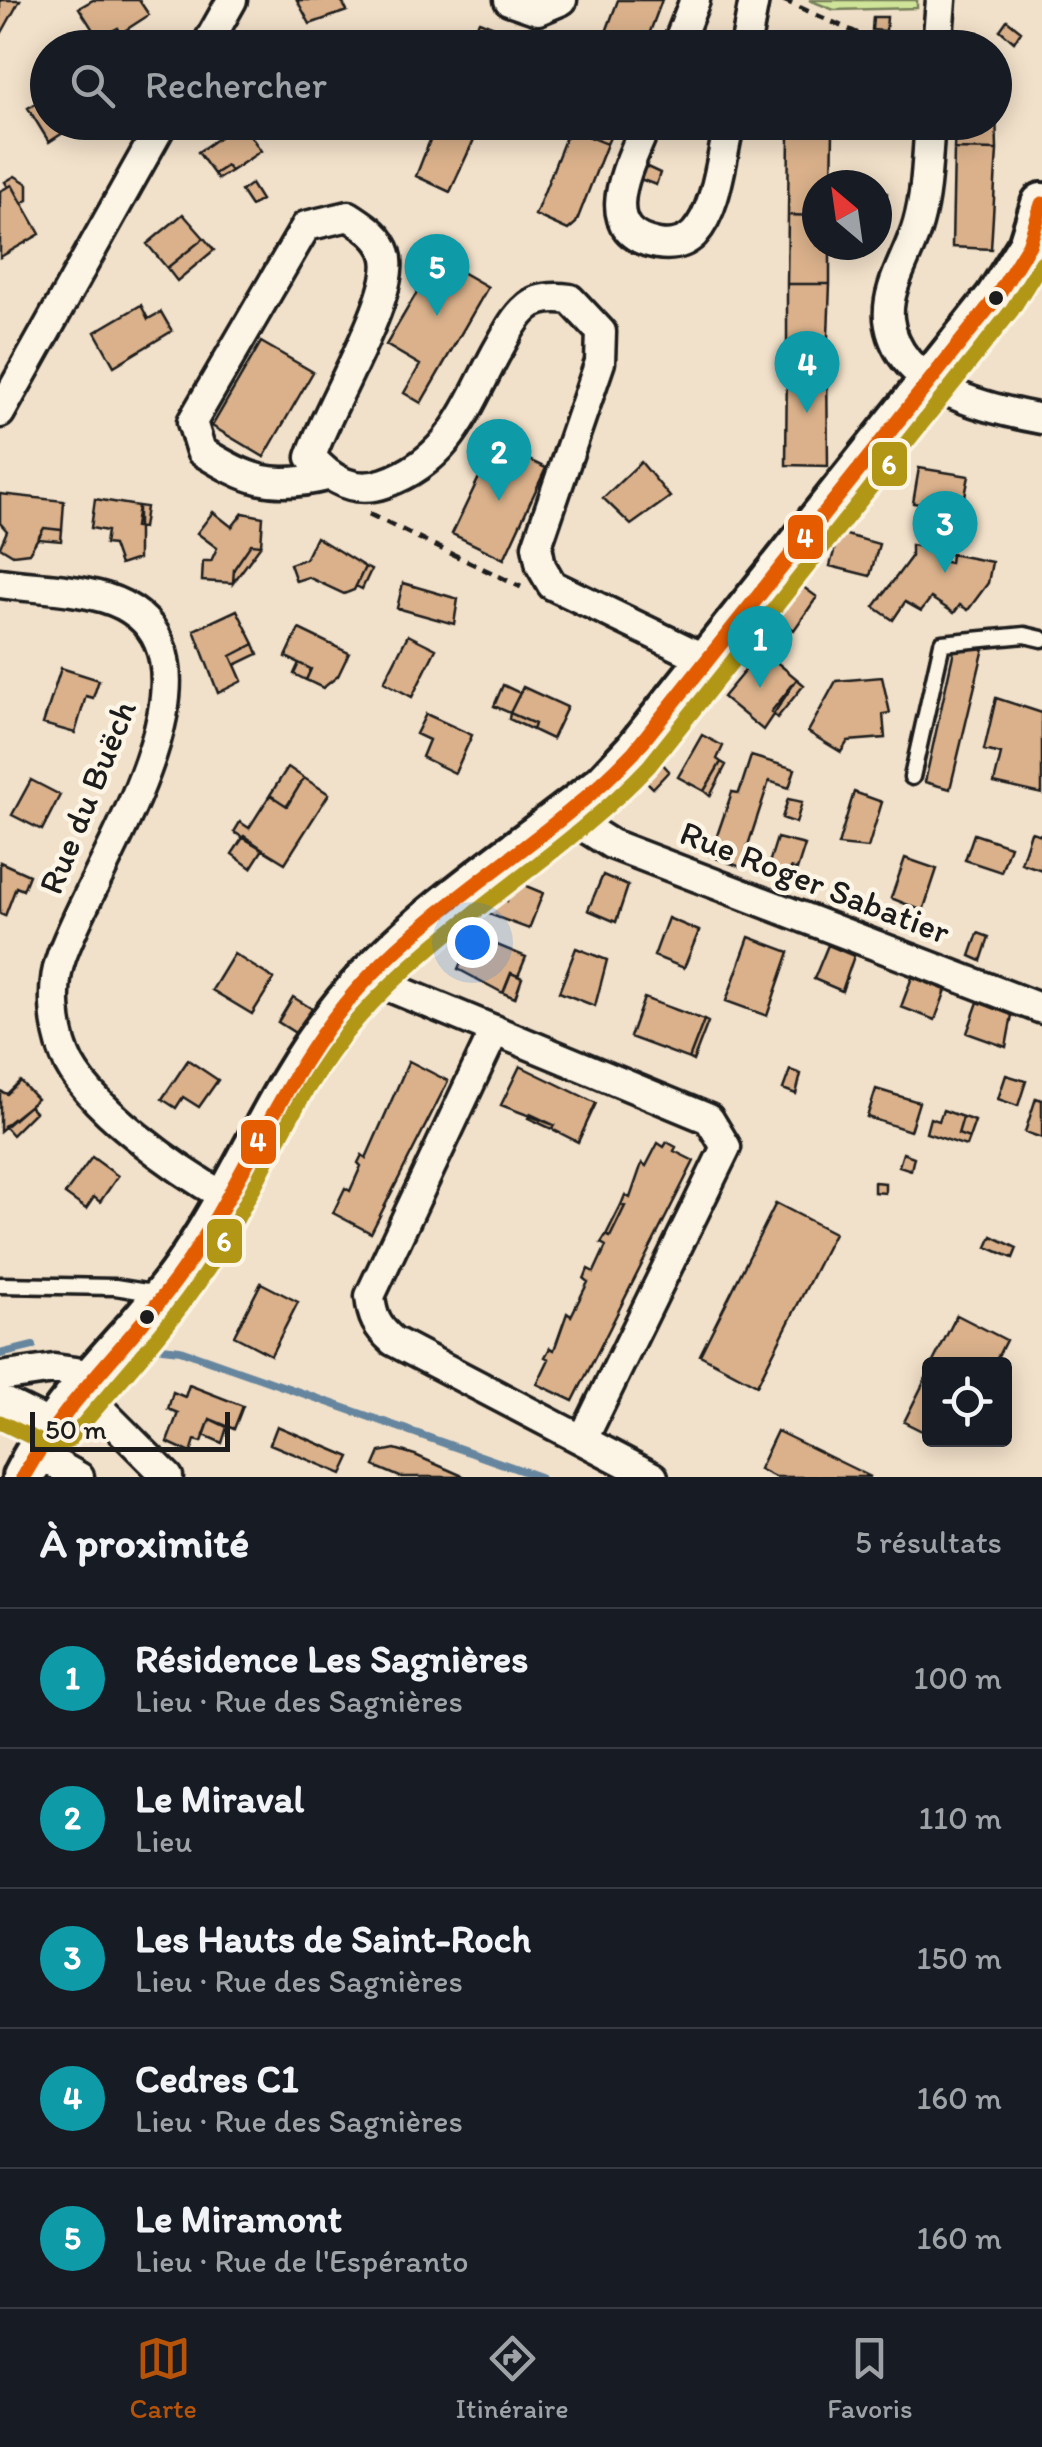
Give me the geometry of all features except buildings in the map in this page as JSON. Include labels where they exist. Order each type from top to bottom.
[{"type":"main road","points":[[38,1452],[89,1384],[164,1296],[228,1198],[303,1059],[368,978],[475,883],[570,812],[634,752],[933,381],[1019,265],[1042,204]]},
{"type":"street","points":[[215,30],[232,0]]},
{"type":"street","points":[[508,0],[538,10],[562,0]]},
{"type":"street","points":[[683,30],[695,0]]},
{"type":"street","points":[[749,30],[754,0]]},
{"type":"street","points":[[938,30],[941,0]]},
{"type":"street","points":[[0,412],[153,140]]},
{"type":"street","points":[[640,140],[618,195],[622,221],[641,241],[672,246],[693,235],[708,207],[725,140]]},
{"type":"street","points":[[928,140],[918,223],[896,280],[889,318],[901,352],[933,381],[990,410],[1042,419]]},
{"type":"street","points":[[327,476],[294,484],[259,482],[201,450],[192,422],[306,226],[349,216],[371,230],[387,255],[387,290],[320,428],[311,457],[327,476],[348,486],[376,486],[404,476],[427,461],[447,444],[511,326],[528,305],[552,297],[570,299],[601,332],[600,362],[536,546],[541,566],[552,585],[707,660]]},
{"type":"street","name":"Rue du Buëch","points":[[0,583],[107,598],[142,621],[164,647],[170,688],[155,747],[59,960],[56,1017],[65,1055],[88,1096],[228,1198]]},
{"type":"street","name":"Rue Roger Sabatier","points":[[570,812],[584,828],[611,844],[1042,1009]]},
{"type":"street","points":[[368,978],[709,1119],[726,1147],[583,1440]]},
{"type":"street","points":[[495,1030],[370,1296],[371,1310],[378,1327],[393,1341],[652,1477]]},
{"type":"street","points":[[0,1377],[54,1369],[89,1384],[168,1477]]},
{"type":"street","points":[[0,1400],[38,1452],[79,1477]]},
{"type":"lane","points":[[912,776],[942,643],[1025,635],[1042,639]]},
{"type":"lane","points":[[0,1285],[114,1287],[164,1296]]},
{"type":"path","points":[[783,0],[850,30]]},
{"type":"path","points":[[360,510],[490,572]]},
{"type":"green space","points":[[809,0],[917,0],[917,8],[834,10]]},
{"type":"waterway","points":[[0,1354],[33,1346]]},
{"type":"waterway","points":[[162,1348],[180,1350],[540,1477]]},
{"type":"transit line","name":"4","points":[[23,1477],[78,1397],[181,1273],[290,1084],[339,1011],[399,947],[570,811],[634,752],[996,298],[1029,245],[1042,204]]},
{"type":"transit line","name":"6","points":[[0,1422],[50,1446],[69,1441],[193,1291],[313,1079],[356,1021],[426,953],[578,832],[649,766],[1012,310],[1042,262]]},
{"type":"place","name":"Le Miramont","points":[[437,316]]},
{"type":"place","name":"Cedres C1","points":[[807,413]]},
{"type":"place","name":"Le Miraval","points":[[499,501]]},
{"type":"place","name":"Les Hauts de Saint-Roch","points":[[945,573]]},
{"type":"place","name":"Résidence Les Sagnières","points":[[760,688]]}]
